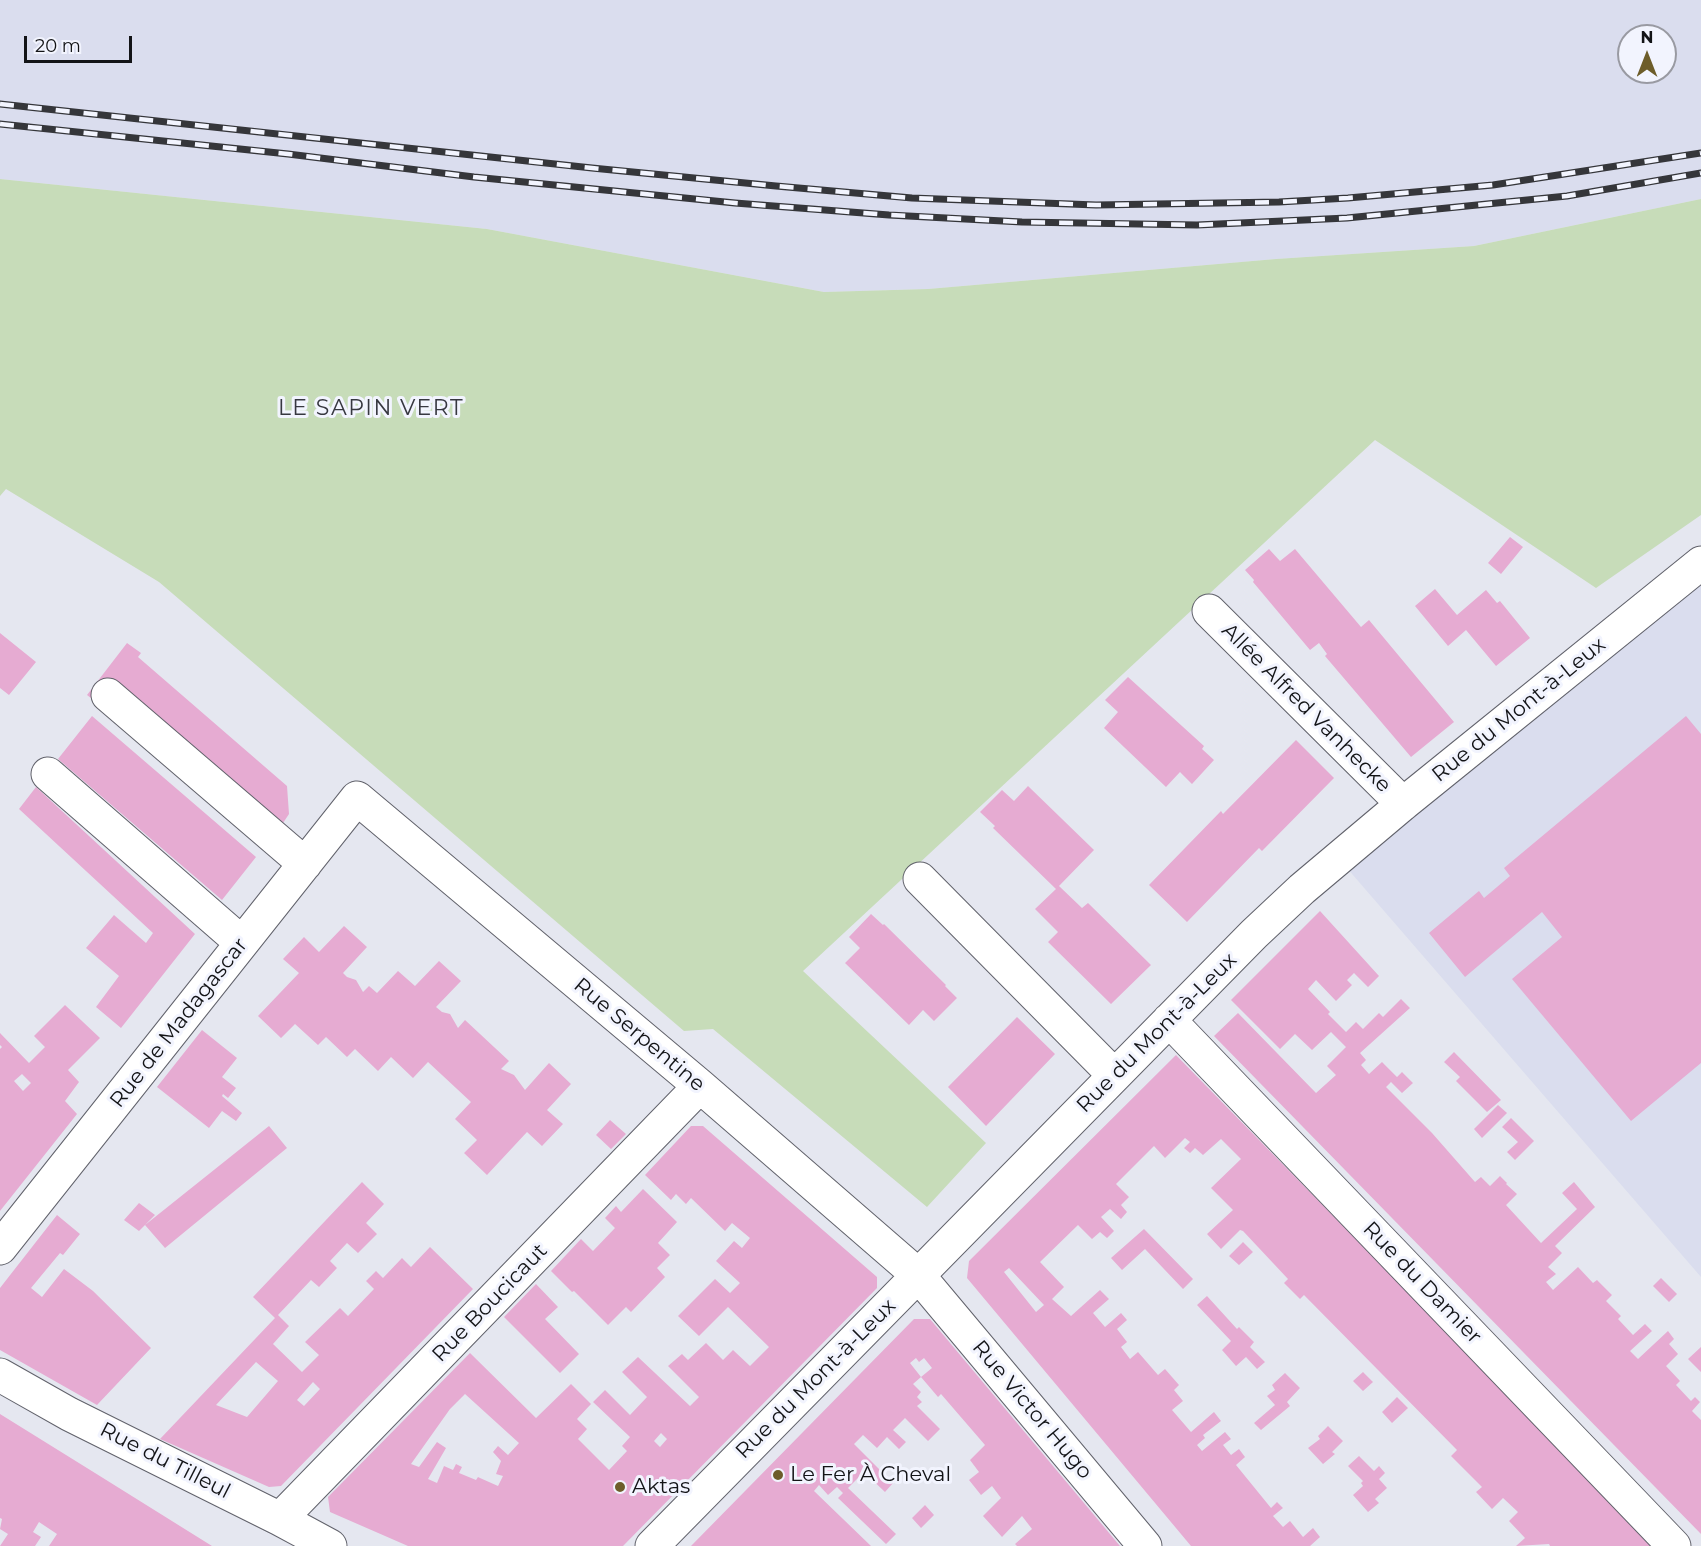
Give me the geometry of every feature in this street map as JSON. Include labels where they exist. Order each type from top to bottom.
[{"type":"street","name":"Rue du Mont-à-Leux","points":[[652,1546],[1114,1075],[1302,889],[1403,804],[1701,563]]},
{"type":"street","name":"Allée Alfred Vanhecke","points":[[1209,611],[1403,804]]},
{"type":"street","points":[[108,695],[305,864]]},
{"type":"street","points":[[48,774],[242,943]]},
{"type":"street","name":"Rue de Madagascar","points":[[0,1248],[357,798]]},
{"type":"street","name":"Rue Serpentine","points":[[357,798],[700,1086],[918,1275]]},
{"type":"street","points":[[920,879],[1114,1075]]},
{"type":"street","name":"Rue du Damier","points":[[1169,1020],[1674,1546]]},
{"type":"street","name":"Rue Boucicaut","points":[[280,1519],[700,1086]]},
{"type":"street","name":"Rue Victor Hugo","points":[[918,1275],[1145,1546]]},
{"type":"street","name":"Rue du Tilleul","points":[[0,1375],[69,1414],[330,1546]]},
{"type":"shaded area","points":[[0,0],[1701,0],[1701,199],[1474,246],[1276,259],[928,289],[824,292],[487,229],[0,179]]},
{"type":"shaded area","points":[[1701,567],[1701,1277],[1346,867]]},
{"type":"green space","points":[[0,179],[487,229],[824,292],[928,289],[1276,259],[1474,246],[1701,199],[1701,515],[1596,588],[1375,440],[803,971],[986,1143],[927,1207],[713,1029],[684,1031],[159,582],[6,489],[0,496]]},
{"type":"building","points":[[1510,537],[1523,547],[1501,574],[1488,563]]},
{"type":"building","points":[[1269,549],[1280,561],[1295,549],[1361,627],[1369,620],[1454,722],[1411,757],[1325,656],[1327,654],[1319,643],[1310,650],[1253,582],[1254,580],[1245,570]]},
{"type":"building","points":[[1435,589],[1457,615],[1486,590],[1497,603],[1500,601],[1530,638],[1496,666],[1466,630],[1448,646],[1415,606]]},
{"type":"building","points":[[0,633],[36,662],[9,695],[0,688]]},
{"type":"building","points":[[127,643],[141,653],[138,657],[287,786],[289,814],[283,823],[118,682],[100,705],[87,695]]},
{"type":"building","points":[[1128,677],[1204,746],[1202,749],[1214,760],[1192,784],[1180,772],[1166,787],[1104,728],[1118,712],[1105,700]]},
{"type":"building","points":[[92,716],[256,857],[222,900],[58,759]]},
{"type":"building","points":[[1686,716],[1701,734],[1701,1063],[1631,1121],[1512,979],[1562,937],[1542,912],[1465,977],[1429,933],[1479,891],[1484,898],[1510,876],[1504,868]]},
{"type":"building","points":[[1296,740],[1334,778],[1262,851],[1259,848],[1187,922],[1149,885],[1221,811],[1223,814]]},
{"type":"building","points":[[1028,786],[1094,850],[1059,886],[1082,908],[1088,903],[1151,965],[1111,1004],[1048,942],[1058,932],[1035,909],[1056,889],[993,828],[995,826],[980,812],[1002,790],[1014,801]]},
{"type":"building","points":[[36,787],[195,934],[121,1028],[96,1007],[119,976],[86,948],[114,915],[146,943],[153,933],[19,809]]},
{"type":"building","points":[[1320,911],[1379,976],[1368,987],[1354,973],[1347,980],[1352,985],[1336,1001],[1316,980],[1308,989],[1330,1012],[1328,1014],[1346,1032],[1356,1022],[1363,1029],[1379,1013],[1383,1017],[1401,999],[1410,1008],[1360,1053],[1366,1060],[1361,1065],[1369,1074],[1382,1062],[1397,1077],[1402,1072],[1413,1083],[1402,1093],[1391,1082],[1386,1087],[1432,1133],[1475,1182],[1481,1177],[1490,1186],[1500,1176],[1507,1183],[1517,1194],[1506,1205],[1541,1243],[1577,1209],[1562,1193],[1574,1182],[1595,1207],[1555,1246],[1562,1253],[1548,1267],[1556,1274],[1546,1282],[1553,1290],[1578,1267],[1593,1283],[1597,1280],[1612,1295],[1606,1301],[1621,1316],[1618,1319],[1633,1335],[1645,1324],[1652,1331],[1630,1351],[1638,1359],[1668,1331],[1674,1339],[1669,1344],[1678,1354],[1666,1366],[1680,1381],[1676,1385],[1691,1401],[1695,1397],[1700,1402],[1692,1411],[1701,1420],[1701,1534],[1214,1036],[1238,1013],[1316,1093],[1336,1075],[1327,1066],[1346,1047],[1331,1032],[1312,1050],[1295,1034],[1280,1049],[1231,1000]]},
{"type":"building","points":[[871,914],[884,924],[957,998],[934,1021],[923,1010],[909,1025],[845,963],[860,948],[849,937]]},
{"type":"building","points":[[344,926],[367,947],[343,973],[356,980],[363,992],[369,986],[377,993],[398,971],[415,986],[439,961],[461,981],[436,1007],[450,1014],[458,1028],[465,1020],[509,1061],[501,1069],[514,1075],[525,1090],[549,1063],[571,1084],[547,1110],[563,1124],[542,1146],[527,1132],[487,1175],[464,1153],[477,1140],[455,1119],[471,1102],[428,1062],[413,1078],[391,1057],[378,1071],[355,1049],[347,1057],[326,1037],[318,1045],[295,1024],[281,1038],[258,1016],[299,973],[283,959],[304,937],[319,952]]},
{"type":"building","points":[[65,1005],[100,1038],[68,1070],[79,1082],[65,1101],[77,1114],[0,1211],[0,1049],[2,1047],[0,1033],[29,1063],[45,1047],[34,1036]],"holes":[[[22,1074],[31,1083],[23,1091],[14,1081]]]},
{"type":"building","points":[[1017,1017],[1055,1054],[986,1126],[948,1087]]},
{"type":"building","points":[[202,1030],[237,1058],[222,1077],[236,1088],[228,1098],[223,1094],[222,1096],[242,1113],[236,1121],[222,1111],[209,1128],[157,1087]]},
{"type":"building","points":[[1454,1052],[1501,1100],[1487,1112],[1456,1081],[1460,1077],[1444,1062]]},
{"type":"building","points":[[1176,1055],[1658,1546],[1550,1546],[1549,1544],[1516,1546],[1525,1538],[1509,1521],[1518,1512],[1503,1498],[1492,1509],[1476,1492],[1482,1487],[1451,1456],[1457,1450],[1304,1295],[1300,1299],[1284,1283],[1288,1279],[1243,1231],[1240,1230],[1221,1249],[1207,1234],[1233,1210],[1211,1188],[1241,1159],[1221,1139],[1203,1155],[1195,1148],[1190,1153],[1184,1148],[1190,1142],[1185,1138],[1165,1158],[1154,1146],[1116,1184],[1129,1197],[1121,1205],[1127,1212],[1121,1219],[1110,1209],[1101,1217],[1114,1231],[1107,1238],[1100,1232],[1092,1239],[1078,1225],[1040,1262],[1064,1287],[1052,1299],[1071,1316],[1100,1290],[1109,1299],[1093,1313],[1105,1327],[1121,1313],[1127,1320],[1117,1329],[1127,1342],[1121,1347],[1130,1359],[1138,1352],[1158,1375],[1165,1369],[1179,1385],[1174,1390],[1183,1401],[1172,1410],[1191,1432],[1214,1412],[1221,1421],[1203,1435],[1205,1438],[1197,1445],[1202,1451],[1225,1432],[1231,1439],[1223,1445],[1231,1455],[1239,1449],[1245,1457],[1236,1465],[1271,1508],[1277,1502],[1283,1508],[1273,1516],[1283,1527],[1290,1521],[1303,1537],[1313,1528],[1320,1537],[1310,1546],[1191,1546],[967,1278],[969,1261]],"holes":[[[1009,1268],[1044,1305],[1036,1312],[1004,1272]]]},
{"type":"building","points":[[1498,1105],[1507,1113],[1482,1138],[1474,1129]]},
{"type":"building","points":[[1511,1118],[1534,1141],[1515,1160],[1507,1152],[1518,1142],[1502,1127]]},
{"type":"building","points":[[610,1120],[626,1134],[611,1149],[596,1135]]},
{"type":"building","points":[[269,1126],[287,1148],[165,1248],[145,1225]]},
{"type":"building","points":[[691,1126],[703,1126],[877,1277],[877,1288],[623,1546],[408,1546],[330,1512],[328,1497],[470,1353],[536,1418],[571,1384],[591,1404],[577,1419],[587,1429],[578,1439],[609,1470],[627,1451],[622,1446],[630,1437],[593,1402],[605,1390],[630,1415],[647,1397],[622,1372],[638,1357],[690,1406],[699,1397],[668,1366],[682,1354],[688,1360],[706,1343],[723,1360],[733,1350],[750,1366],[769,1347],[728,1307],[699,1336],[678,1316],[715,1279],[730,1293],[740,1283],[716,1261],[734,1241],[742,1248],[750,1238],[732,1223],[725,1231],[691,1198],[686,1204],[676,1194],[671,1200],[645,1175]],"holes":[[[465,1394],[519,1443],[508,1455],[498,1446],[493,1452],[501,1461],[496,1474],[503,1476],[498,1486],[478,1477],[476,1480],[459,1473],[462,1467],[456,1464],[453,1470],[444,1466],[437,1483],[428,1479],[446,1448],[437,1442],[419,1467],[411,1464],[450,1409]],[[661,1433],[667,1439],[660,1447],[654,1441]]]},
{"type":"building","points":[[362,1182],[384,1204],[366,1223],[377,1234],[358,1253],[347,1243],[330,1261],[337,1268],[319,1287],[311,1280],[278,1315],[289,1326],[273,1344],[302,1372],[319,1355],[305,1342],[340,1308],[348,1316],[374,1289],[366,1281],[376,1271],[383,1278],[402,1258],[411,1267],[430,1247],[473,1289],[281,1486],[269,1487],[160,1439],[275,1318],[253,1297]],"holes":[[[256,1362],[278,1381],[247,1417],[216,1405]],[[313,1382],[320,1389],[304,1406],[297,1400]]]},
{"type":"building","points":[[643,1189],[677,1222],[658,1243],[670,1255],[657,1268],[665,1277],[631,1312],[626,1307],[608,1325],[551,1271],[581,1239],[593,1251],[615,1228],[605,1218],[616,1206],[621,1212]]},
{"type":"building","points":[[139,1203],[155,1215],[139,1231],[124,1220]]},
{"type":"building","points":[[57,1215],[80,1234],[63,1255],[60,1253],[31,1288],[42,1297],[64,1269],[93,1291],[151,1348],[97,1405],[0,1350],[0,1288]]},
{"type":"building","points":[[1144,1229],[1193,1279],[1183,1289],[1145,1249],[1122,1270],[1111,1258]]},
{"type":"building","points":[[1243,1242],[1253,1252],[1239,1265],[1229,1256]]},
{"type":"building","points":[[1661,1278],[1677,1294],[1669,1302],[1653,1286]]},
{"type":"building","points":[[536,1284],[558,1307],[545,1319],[579,1354],[560,1373],[504,1317]]},
{"type":"building","points":[[1207,1296],[1237,1329],[1239,1327],[1254,1342],[1250,1347],[1265,1362],[1257,1369],[1246,1357],[1236,1366],[1222,1350],[1231,1341],[1197,1305]]},
{"type":"building","points":[[914,1319],[930,1319],[1120,1546],[1017,1546],[1015,1544],[1032,1529],[1022,1516],[1002,1537],[983,1516],[1001,1498],[992,1486],[981,1495],[969,1480],[979,1472],[970,1460],[985,1445],[941,1394],[938,1397],[921,1377],[913,1384],[921,1392],[917,1397],[922,1402],[917,1406],[940,1429],[928,1441],[905,1418],[893,1430],[906,1442],[899,1449],[887,1437],[877,1448],[863,1435],[854,1444],[893,1483],[885,1492],[864,1472],[848,1488],[896,1534],[886,1544],[838,1498],[843,1493],[837,1487],[828,1495],[819,1485],[814,1491],[871,1546],[691,1546]],"holes":[[[916,1358],[919,1362],[924,1358],[932,1368],[921,1377],[910,1363]]]},
{"type":"building","points":[[1701,1347],[1701,1372],[1688,1359]]},
{"type":"building","points":[[1363,1372],[1373,1382],[1363,1391],[1353,1381]]},
{"type":"building","points":[[1285,1373],[1300,1388],[1287,1402],[1290,1406],[1261,1430],[1254,1423],[1275,1405],[1267,1396],[1275,1390],[1272,1385]]},
{"type":"building","points":[[1397,1397],[1408,1408],[1392,1423],[1382,1412]]},
{"type":"building","points":[[0,1414],[212,1546],[49,1546],[57,1534],[39,1522],[33,1532],[41,1537],[35,1546],[0,1546],[8,1534],[0,1529],[2,1519],[0,1518]]},
{"type":"building","points":[[1328,1426],[1343,1441],[1332,1452],[1335,1454],[1323,1464],[1308,1448],[1320,1439],[1318,1436]]},
{"type":"building","points":[[1359,1456],[1374,1471],[1379,1466],[1385,1473],[1379,1479],[1387,1488],[1375,1499],[1379,1503],[1368,1512],[1353,1495],[1363,1486],[1361,1483],[1363,1481],[1348,1466]]},
{"type":"building","points":[[925,1505],[934,1515],[921,1528],[912,1518]]},
{"type":"railway","points":[[0,104],[776,186],[912,198],[1096,205],[1279,202],[1348,198],[1493,185],[1701,153]]},
{"type":"railway","points":[[0,124],[288,154],[474,177],[735,203],[889,215],[1022,222],[1197,225],[1347,218],[1567,196],[1701,173]]},
{"type":"place","name":"Le Fer À Cheval","points":[[778,1475]]},
{"type":"place","name":"Aktas","points":[[620,1487]]},
{"type":"district","name":"LE SAPIN VERT","points":[[371,409]]}]
